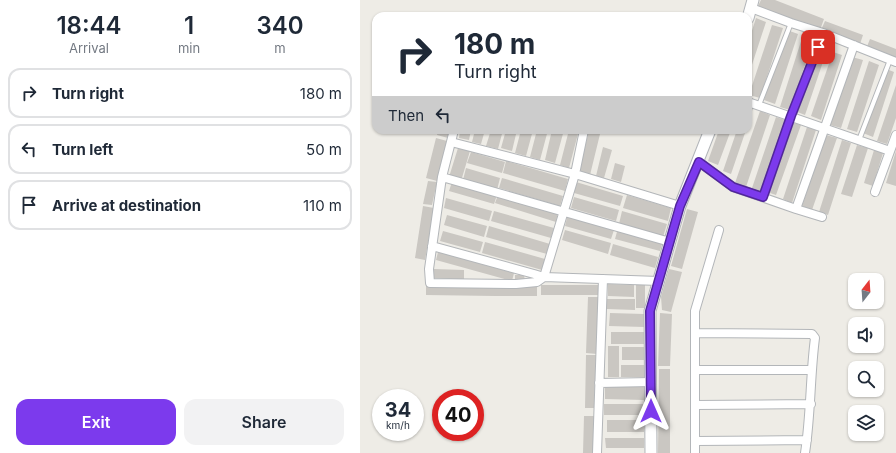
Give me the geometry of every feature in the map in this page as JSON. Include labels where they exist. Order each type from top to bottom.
[{"type":"street","points":[[751,8],[823,33],[893,61]]},
{"type":"street","points":[[763,197],[791,116],[823,33]]},
{"type":"street","points":[[796,209],[854,45]]},
{"type":"street","points":[[752,103],[890,151]]},
{"type":"street","points":[[453,134],[442,177],[429,269],[430,282],[516,284],[537,282],[544,277],[575,174],[583,134]]},
{"type":"street","points":[[650,453],[650,311],[680,206],[709,134]]},
{"type":"street","points":[[875,192],[896,135]]},
{"type":"street","points":[[451,142],[575,174],[680,206]]},
{"type":"street","points":[[697,165],[733,187],[822,217]]},
{"type":"street","points":[[442,177],[670,242]]},
{"type":"street","points":[[695,453],[695,311],[719,230]]},
{"type":"street","points":[[432,246],[544,277],[659,281]]},
{"type":"street","points":[[597,453],[603,279]]},
{"type":"street","points":[[695,333],[812,334],[815,338],[811,370],[811,404],[805,453]]},
{"type":"street","points":[[695,370],[811,370]]},
{"type":"street","points":[[599,383],[651,382]]},
{"type":"street","points":[[695,405],[811,404]]},
{"type":"street","points":[[695,440],[807,440]]},
{"type":"lane","points":[[759,105],[791,23]]},
{"type":"lane","points":[[858,140],[893,61]]},
{"type":"building","points":[[761,0],[775,0],[824,19],[820,30],[758,6]]},
{"type":"building","points":[[756,18],[766,22],[752,65],[752,30]]},
{"type":"building","points":[[825,21],[863,35],[860,44],[821,30]]},
{"type":"building","points":[[772,25],[783,28],[760,98],[752,96],[752,86]]},
{"type":"building","points":[[787,30],[798,34],[775,104],[764,100]]},
{"type":"building","points":[[803,35],[814,38],[790,110],[780,107]]},
{"type":"building","points":[[870,39],[896,49],[896,60],[866,49]]},
{"type":"building","points":[[818,41],[829,44],[805,115],[795,111]]},
{"type":"building","points":[[833,52],[842,55],[821,120],[811,116]]},
{"type":"building","points":[[852,57],[863,60],[841,128],[830,125]]},
{"type":"building","points":[[869,61],[879,65],[857,132],[847,129]]},
{"type":"building","points":[[884,68],[894,72],[873,137],[863,133]]},
{"type":"building","points":[[896,85],[896,118],[887,144],[877,141]]},
{"type":"building","points":[[760,111],[770,115],[746,187],[735,183]]},
{"type":"building","points":[[776,117],[785,120],[761,191],[752,188]]},
{"type":"building","points":[[791,122],[801,125],[776,195],[767,192]]},
{"type":"building","points":[[807,127],[816,130],[792,203],[783,199]]},
{"type":"building","points":[[437,134],[449,134],[448,138]]},
{"type":"building","points":[[460,134],[470,134],[469,140],[459,138]]},
{"type":"building","points":[[474,134],[484,134],[481,144],[472,142]]},
{"type":"building","points":[[490,134],[502,134],[498,149],[486,146]]},
{"type":"building","points":[[505,134],[516,134],[512,151],[501,148]]},
{"type":"building","points":[[520,134],[532,134],[526,156],[515,153]]},
{"type":"building","points":[[536,134],[547,134],[540,160],[530,157]]},
{"type":"building","points":[[551,134],[563,134],[555,163],[545,160]]},
{"type":"building","points":[[568,134],[578,134],[569,168],[560,165]]},
{"type":"building","points":[[588,134],[600,134],[590,175],[579,172]]},
{"type":"building","points":[[718,134],[730,134],[718,165],[708,161]]},
{"type":"building","points":[[736,134],[745,134],[731,174],[723,171]]},
{"type":"building","points":[[826,135],[837,138],[812,210],[802,206]]},
{"type":"building","points":[[436,138],[447,141],[437,181],[426,178]]},
{"type":"building","points":[[842,140],[851,143],[828,215],[819,212]]},
{"type":"building","points":[[857,145],[868,148],[852,197],[841,194]]},
{"type":"building","points":[[603,147],[612,150],[604,178],[596,176]]},
{"type":"building","points":[[458,148],[470,151],[461,181],[449,177]]},
{"type":"building","points":[[874,150],[883,153],[873,186],[864,183]]},
{"type":"building","points":[[896,151],[896,186],[886,183]]},
{"type":"building","points":[[471,152],[505,162],[502,173],[467,163]]},
{"type":"building","points":[[506,161],[568,179],[565,191],[503,173]]},
{"type":"building","points":[[615,163],[625,166],[621,182],[611,179]]},
{"type":"building","points":[[466,168],[500,178],[497,190],[463,180]]},
{"type":"building","points":[[502,178],[563,196],[560,206],[499,188]]},
{"type":"building","points":[[428,181],[437,182],[432,205],[423,204]]},
{"type":"building","points":[[452,182],[497,195],[494,204],[449,191]]},
{"type":"building","points":[[576,182],[623,196],[620,206],[574,193]]},
{"type":"building","points":[[498,195],[558,212],[556,222],[495,203]]},
{"type":"building","points":[[627,195],[671,208],[668,221],[623,208]]},
{"type":"building","points":[[574,197],[619,210],[616,221],[571,208]]},
{"type":"building","points":[[446,198],[492,211],[489,221],[444,208]]},
{"type":"building","points":[[423,206],[434,208],[425,260],[415,258]]},
{"type":"building","points":[[687,209],[698,212],[682,269],[671,266]]},
{"type":"building","points":[[494,211],[554,228],[551,238],[491,221]]},
{"type":"building","points":[[622,211],[667,224],[663,237],[619,224]]},
{"type":"building","points":[[568,214],[615,227],[611,239],[565,226]]},
{"type":"building","points":[[447,215],[487,226],[484,237],[444,225]]},
{"type":"building","points":[[489,226],[550,244],[547,254],[486,237]]},
{"type":"building","points":[[618,228],[663,241],[660,251],[615,239]]},
{"type":"building","points":[[565,230],[611,243],[608,254],[562,240]]},
{"type":"building","points":[[443,231],[483,242],[480,252],[440,241]]},
{"type":"building","points":[[485,242],[545,259],[542,270],[482,253]]},
{"type":"building","points":[[613,244],[658,257],[655,268],[610,255]]},
{"type":"building","points":[[438,252],[514,273],[512,281],[436,260]]},
{"type":"building","points":[[434,269],[464,270],[464,280],[434,278]]},
{"type":"building","points":[[669,269],[682,272],[671,312],[662,310],[661,297]]},
{"type":"building","points":[[515,275],[524,275],[525,281],[515,281]]},
{"type":"building","points":[[426,284],[493,286],[537,285],[537,296],[426,295]]},
{"type":"building","points":[[608,284],[634,285],[634,297],[608,296]]},
{"type":"building","points":[[541,285],[598,285],[598,295],[541,295]]},
{"type":"building","points":[[636,285],[645,285],[645,308],[636,308]]},
{"type":"building","points":[[588,297],[599,297],[597,354],[586,353]]},
{"type":"building","points":[[607,299],[635,299],[635,310],[607,309]]},
{"type":"building","points":[[610,313],[644,314],[644,327],[609,326]]},
{"type":"building","points":[[660,313],[672,314],[670,366],[658,366]]},
{"type":"building","points":[[611,332],[644,332],[644,344],[611,344]]},
{"type":"building","points":[[608,346],[619,346],[619,377],[608,377]]},
{"type":"building","points":[[622,347],[644,347],[644,360],[622,360]]},
{"type":"building","points":[[586,355],[596,355],[594,408],[585,408]]},
{"type":"building","points":[[621,365],[645,365],[645,377],[621,377]]},
{"type":"building","points":[[659,369],[670,369],[670,453],[658,453]]},
{"type":"building","points":[[605,387],[644,387],[644,400],[605,399]]},
{"type":"building","points":[[604,404],[643,404],[643,415],[604,415]]},
{"type":"building","points":[[584,416],[594,416],[593,453],[583,453]]},
{"type":"building","points":[[607,420],[644,420],[644,432],[607,432]]},
{"type":"building","points":[[605,438],[644,438],[644,448],[606,448]]},
{"type":"route","points":[[651,411],[650,311],[680,206],[690,181],[699,162],[733,187],[763,197],[791,116],[818,47]]}]
